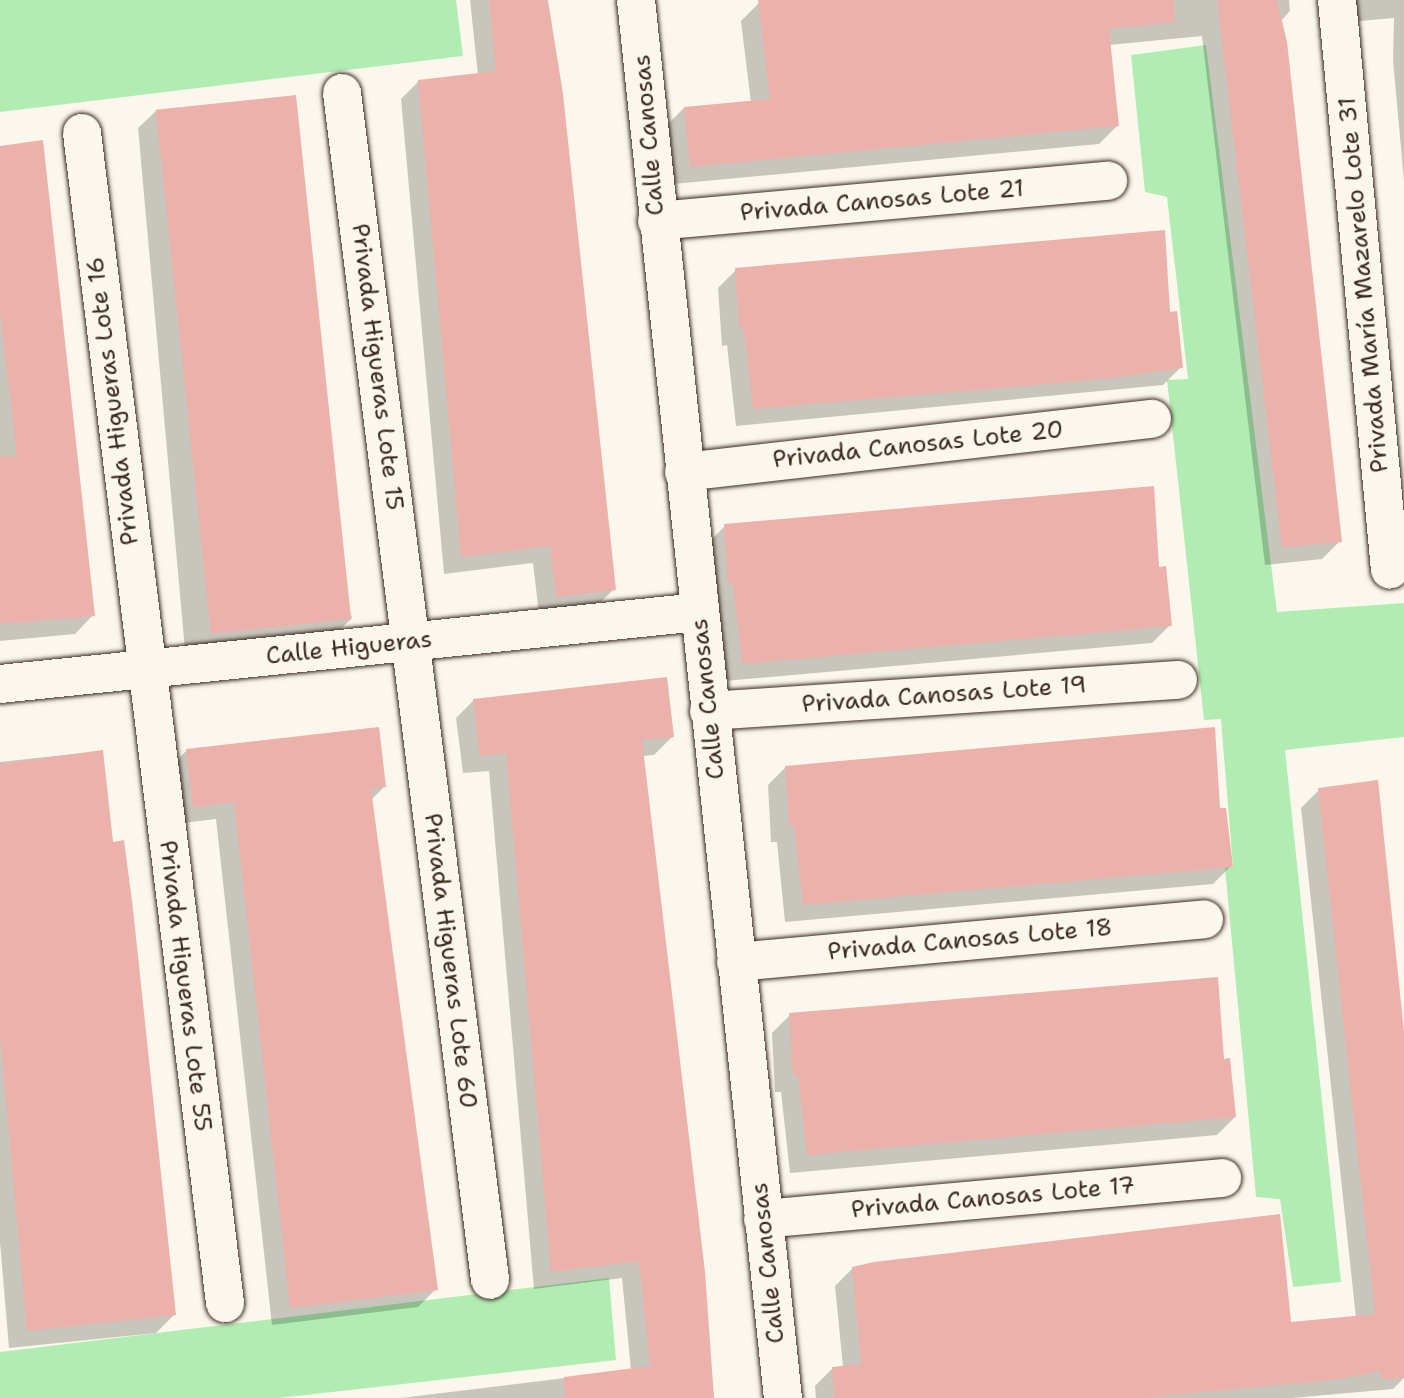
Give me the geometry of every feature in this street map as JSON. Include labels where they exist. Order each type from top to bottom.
[{"type":"street","name":"Calle Canosas","points":[[636,0],[657,221],[783,1398]]},
{"type":"street","name":"Privada María Mazarelo Lote 31","points":[[1338,0],[1390,570]]},
{"type":"street","name":"Privada Higueras Lote 15","points":[[342,93],[410,641]]},
{"type":"street","name":"Privada Higueras Lote 16","points":[[82,133],[144,669]]},
{"type":"street","name":"Privada Canosas Lote 21","points":[[657,221],[1108,181]]},
{"type":"street","name":"Privada Canosas Lote 20","points":[[684,471],[1152,419]]},
{"type":"street","name":"Calle Higueras","points":[[0,684],[699,612]]},
{"type":"street","name":"Privada Higueras Lote 60","points":[[410,641],[490,1280]]},
{"type":"street","name":"Privada Higueras Lote 55","points":[[144,669],[225,1303]]},
{"type":"street","name":"Privada Canosas Lote 19","points":[[709,712],[1178,680]]},
{"type":"street","name":"Privada Canosas Lote 18","points":[[736,962],[1204,919]]},
{"type":"street","name":"Privada Canosas Lote 17","points":[[763,1219],[1222,1178]]},
{"type":"green space","points":[[0,0],[456,0],[463,56],[0,112]]},
{"type":"green space","points":[[1206,45],[1277,612],[1404,603],[1404,737],[1285,750],[1341,1282],[1293,1287],[1280,1199],[1256,1197],[1225,868],[1233,867],[1221,719],[1204,720],[1167,380],[1188,379],[1167,197],[1145,192],[1131,55]]},
{"type":"green space","points":[[609,1278],[616,1360],[279,1398],[0,1398],[0,1352]]},
{"type":"building","points":[[489,0],[546,0],[549,7],[563,94],[616,590],[556,597],[550,546],[461,557],[418,80],[496,71]]},
{"type":"building","points":[[758,0],[1173,0],[1175,22],[1109,29],[1119,126],[690,167],[684,107],[770,99]]},
{"type":"building","points":[[1217,0],[1277,0],[1287,42],[1342,542],[1282,547]]},
{"type":"building","points":[[296,95],[351,619],[211,634],[156,110]]},
{"type":"building","points":[[43,140],[95,616],[0,624],[0,457],[17,456],[0,312],[0,146]]},
{"type":"building","points":[[1165,230],[1170,312],[1177,311],[1183,368],[1105,379],[753,409],[744,328],[739,328],[735,268]]},
{"type":"building","points":[[1154,486],[1159,567],[1166,566],[1172,626],[742,664],[733,583],[728,584],[724,524]]},
{"type":"building","points":[[667,677],[674,737],[642,740],[705,1272],[714,1398],[565,1398],[564,1377],[650,1366],[639,1261],[551,1272],[506,753],[480,756],[473,699]]},
{"type":"building","points":[[379,727],[386,787],[371,789],[438,1290],[290,1308],[234,802],[193,807],[186,749]]},
{"type":"building","points":[[1215,727],[1220,808],[1226,808],[1233,867],[803,905],[794,825],[789,825],[785,766]]},
{"type":"building","points":[[103,750],[113,842],[124,840],[133,909],[176,1315],[27,1331],[0,1035],[0,764]]},
{"type":"building","points":[[1378,780],[1404,1032],[1404,1378],[1382,1379],[1381,1371],[1333,1380],[1138,1398],[834,1398],[832,1367],[861,1364],[852,1267],[874,1262],[1280,1214],[1291,1322],[1375,1314],[1318,788]]},
{"type":"building","points":[[1218,977],[1224,1059],[1230,1058],[1236,1117],[807,1155],[798,1075],[793,1075],[789,1013]]}]
